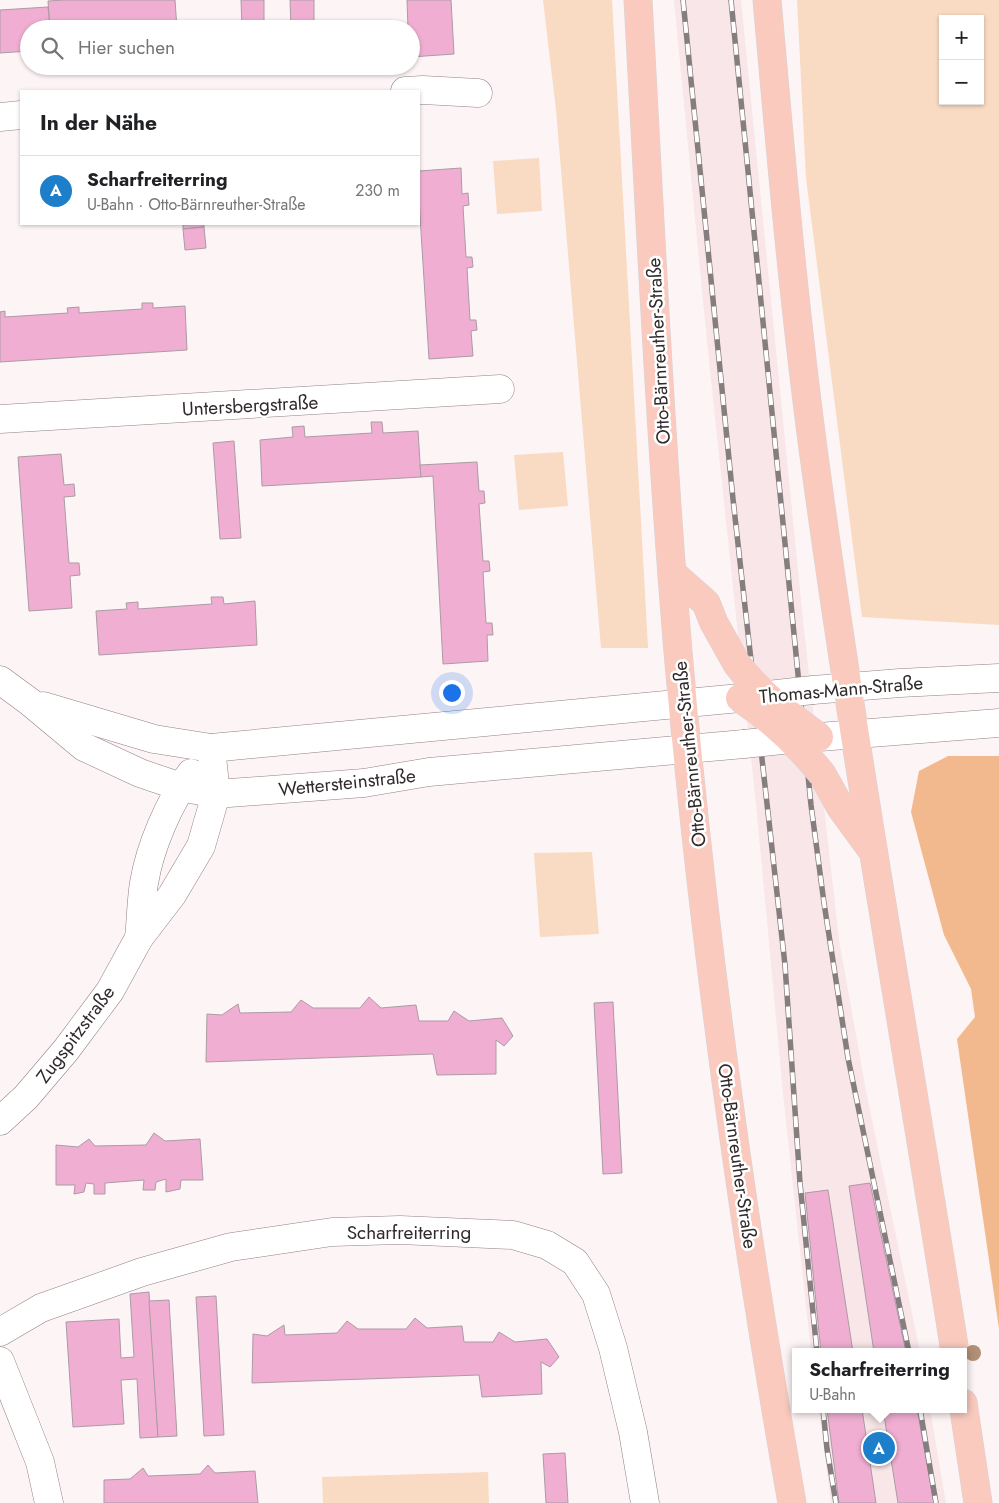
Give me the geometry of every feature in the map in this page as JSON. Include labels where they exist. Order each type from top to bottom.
[{"type":"main road","name":"Otto-Bärnreuther-Straße","points":[[638,0],[658,361],[672,573],[683,702],[714,990],[758,1298],[792,1503]]},
{"type":"main road","points":[[767,0],[777,123],[797,315],[817,476],[848,687],[954,1348]]},
{"type":"main road","points":[[672,573],[706,603],[714,623],[745,675],[753,696],[753,706],[791,739],[822,774],[841,808],[875,855]]},
{"type":"main road","points":[[753,696],[819,737]]},
{"type":"main road","points":[[964,1413],[978,1503]]},
{"type":"street","points":[[420,90],[478,93]]},
{"type":"street","points":[[0,117],[20,115]]},
{"type":"street","name":"Untersbergstraße","points":[[0,419],[500,389]]},
{"type":"street","name":"Thomas-Mann-Straße","points":[[683,702],[848,687],[999,678]]},
{"type":"street","name":"Wettersteinstraße","points":[[0,680],[30,702],[84,747],[140,773],[181,786],[216,794],[364,783],[429,772],[688,749]]},
{"type":"street","name":"Wettersteinstraße","points":[[30,702],[154,740],[211,748],[683,702]]},
{"type":"street","points":[[688,749],[999,723]]},
{"type":"street","name":"Zugspitzstraße","points":[[140,938],[144,883],[159,830],[181,786],[211,748]]},
{"type":"street","name":"Zugspitzstraße","points":[[0,1122],[26,1097],[66,1050],[110,990],[140,938],[172,895],[201,846],[216,794],[211,748]]},
{"type":"street","name":"Scharfreiterring","points":[[0,1332],[41,1308],[142,1272],[231,1247],[332,1232],[400,1230],[513,1235],[547,1245],[575,1262],[596,1294],[613,1348],[645,1503]]},
{"type":"street","points":[[0,1361],[40,1462],[49,1503]]},
{"type":"shaded area","points":[[543,0],[612,0],[648,648],[601,648],[556,110]]},
{"type":"shaded area","points":[[674,0],[741,0],[804,630],[839,940],[866,1091],[919,1348],[811,1348],[706,332]]},
{"type":"shaded area","points":[[797,0],[999,0],[999,625],[862,617],[806,178]]},
{"type":"shaded area","points":[[539,158],[542,211],[497,214],[493,161]]},
{"type":"shaded area","points":[[563,452],[568,506],[519,510],[514,455]]},
{"type":"shaded area","points":[[948,756],[999,756],[999,1329],[957,1039],[975,1017],[971,989],[944,935],[911,812],[919,771]]},
{"type":"shaded area","points":[[592,852],[599,934],[540,937],[534,853]]},
{"type":"shaded area","points":[[820,1413],[931,1413],[946,1503],[831,1503]]},
{"type":"shaded area","points":[[488,1472],[489,1503],[323,1503],[322,1477]]},
{"type":"building","points":[[175,0],[176,20],[49,20],[48,1]]},
{"type":"building","points":[[241,0],[264,0],[264,20],[242,20]]},
{"type":"building","points":[[290,0],[314,0],[314,20],[291,20]]},
{"type":"building","points":[[407,0],[451,0],[454,54],[420,56],[420,20],[408,20]]},
{"type":"building","points":[[48,7],[49,20],[20,20],[20,52],[0,53],[0,10]]},
{"type":"building","points":[[461,168],[462,194],[468,193],[469,205],[463,206],[466,257],[472,257],[473,267],[467,268],[470,320],[476,320],[477,330],[471,331],[473,356],[429,359],[420,216],[420,171]]},
{"type":"building","points":[[183,225],[204,225],[204,227],[183,229]]},
{"type":"building","points":[[204,227],[206,248],[185,250],[183,229]]},
{"type":"building","points":[[142,303],[153,303],[153,308],[185,306],[187,350],[0,362],[0,312],[5,311],[5,317],[68,313],[67,308],[79,307],[79,313],[142,309]]},
{"type":"building","points":[[371,422],[382,422],[383,433],[418,431],[421,477],[262,486],[260,440],[293,437],[292,427],[304,426],[305,437],[372,433]]},
{"type":"building","points":[[234,441],[241,538],[220,539],[213,443]]},
{"type":"building","points":[[61,454],[64,485],[74,484],[75,496],[64,497],[69,563],[79,563],[80,575],[70,576],[72,608],[29,611],[18,457]]},
{"type":"building","points":[[477,462],[479,491],[484,491],[485,503],[479,504],[483,561],[489,561],[490,571],[483,572],[486,623],[492,623],[493,635],[487,635],[488,661],[443,664],[433,476],[421,477],[420,465]]},
{"type":"building","points":[[211,597],[223,597],[224,604],[255,601],[257,645],[99,655],[96,611],[127,609],[126,603],[138,602],[138,609],[212,604]]},
{"type":"building","points":[[369,997],[381,1008],[416,1005],[419,1021],[448,1021],[454,1011],[469,1021],[502,1018],[513,1036],[504,1046],[496,1040],[496,1074],[437,1075],[433,1054],[206,1062],[207,1014],[222,1015],[238,1004],[240,1013],[291,1012],[301,1000],[313,1008],[360,1008]]},
{"type":"building","points":[[613,1002],[622,1173],[603,1174],[594,1003]]},
{"type":"building","points":[[154,1133],[165,1141],[200,1139],[203,1180],[181,1180],[180,1189],[166,1192],[166,1179],[156,1182],[155,1190],[143,1190],[144,1180],[105,1183],[105,1194],[94,1194],[94,1184],[86,1183],[84,1192],[74,1194],[75,1185],[56,1185],[56,1145],[78,1147],[89,1139],[95,1146],[146,1145]]},
{"type":"building","points":[[870,1183],[905,1348],[873,1348],[849,1186]]},
{"type":"building","points":[[828,1190],[852,1348],[821,1348],[805,1193]]},
{"type":"building","points":[[149,1292],[158,1437],[140,1438],[137,1379],[121,1380],[124,1424],[73,1427],[66,1322],[119,1319],[121,1358],[134,1357],[130,1294]]},
{"type":"building","points":[[216,1296],[224,1435],[204,1436],[196,1297]]},
{"type":"building","points":[[169,1300],[177,1436],[158,1437],[149,1301]]},
{"type":"building","points":[[415,1318],[427,1328],[462,1326],[464,1342],[493,1342],[499,1332],[515,1342],[547,1339],[559,1357],[550,1367],[541,1362],[542,1394],[482,1397],[479,1375],[252,1383],[253,1334],[267,1336],[284,1325],[285,1335],[337,1333],[347,1321],[358,1329],[406,1329]]},
{"type":"building","points":[[828,1413],[863,1413],[876,1503],[839,1503]]},
{"type":"building","points":[[884,1413],[918,1413],[934,1503],[898,1503]]},
{"type":"building","points":[[565,1453],[568,1503],[546,1503],[543,1454]]},
{"type":"building","points":[[208,1465],[215,1473],[255,1471],[258,1503],[104,1503],[104,1480],[130,1479],[143,1468],[148,1476],[200,1474]]},
{"type":"railway","points":[[683,0],[733,499],[785,965],[800,1183],[817,1348]]},
{"type":"railway","points":[[731,0],[811,805],[848,1058],[908,1348]]},
{"type":"railway","points":[[823,1413],[836,1503]]},
{"type":"railway","points":[[921,1413],[936,1503]]},
{"type":"place","name":"Scharfreiterring","points":[[879,1448]]}]
